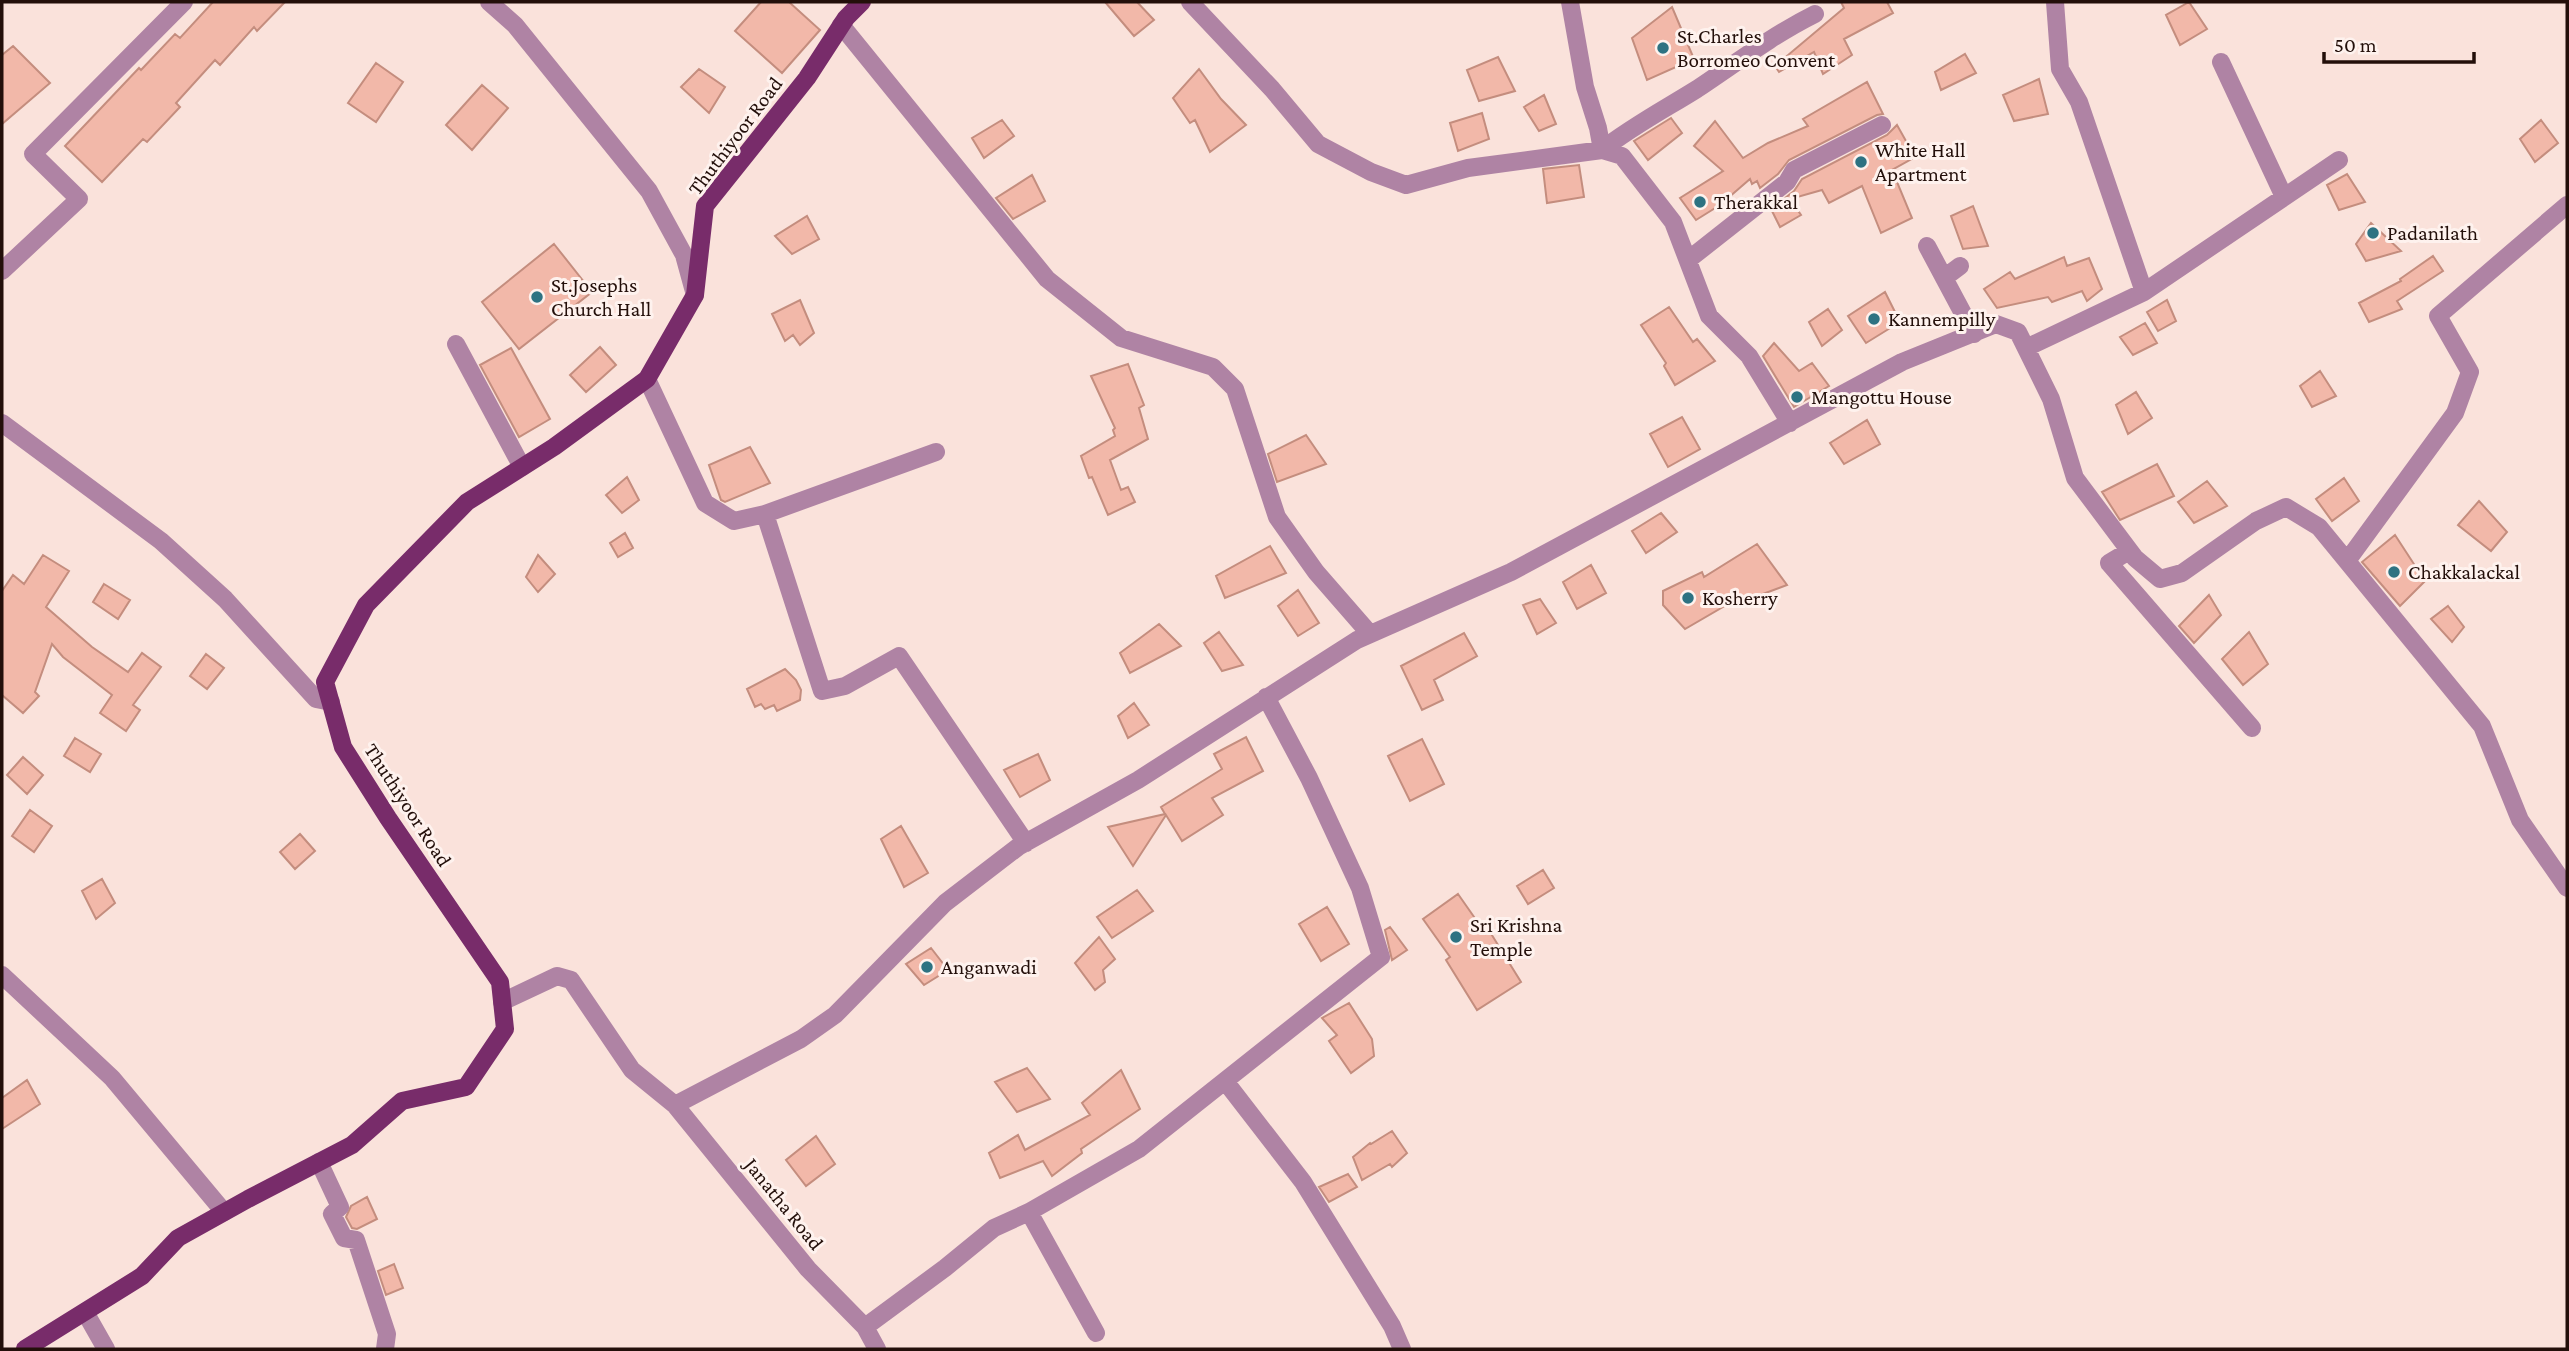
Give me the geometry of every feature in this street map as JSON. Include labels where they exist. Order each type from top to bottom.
[{"type":"main road","name":"Thuthiyoor Road","points":[[25,1349],[142,1276],[178,1238],[352,1145],[402,1101],[466,1087],[505,1029],[500,982],[387,818],[343,747],[325,682],[366,605],[467,502],[554,447],[647,379],[695,295],[705,206],[807,78],[841,25],[862,2]]},
{"type":"street","points":[[2,271],[79,199],[33,154],[184,2]]},
{"type":"street","points":[[489,2],[515,25],[649,191],[684,255],[695,295]]},
{"type":"street","points":[[1190,2],[1272,89],[1318,145],[1371,172],[1406,185],[1468,168],[1601,150],[1622,156],[1674,222],[1709,316],[1749,356],[1790,423]]},
{"type":"street","points":[[1570,2],[1585,88],[1598,128],[1601,150]]},
{"type":"street","points":[[2055,2],[2060,69],[2079,102],[2144,292]]},
{"type":"street","points":[[1601,150],[1785,30],[1815,14]]},
{"type":"street","points":[[841,25],[1046,279],[1121,338],[1213,367],[1235,389],[1277,517],[1316,572],[1370,634]]},
{"type":"street","points":[[2221,62],[2284,197]]},
{"type":"street","points":[[1688,260],[1787,182],[1794,170],[1882,125]]},
{"type":"street","points":[[2026,348],[2144,292],[2339,160]]},
{"type":"street","points":[[2347,561],[2455,413],[2470,372],[2438,316],[2567,205]]},
{"type":"street","points":[[1927,246],[1973,334]]},
{"type":"street","points":[[1944,278],[1960,266]]},
{"type":"street","points":[[675,1105],[801,1039],[835,1016],[945,902],[1026,843],[1138,780],[1357,640],[1511,572],[1902,362],[1996,324],[2018,332],[2050,399],[2075,478],[2129,551],[2160,579],[2182,573],[2256,522],[2286,507],[2319,527],[2482,726],[2520,820],[2567,888]]},
{"type":"street","points":[[456,344],[523,467]]},
{"type":"street","points":[[647,379],[705,503],[734,521],[765,514],[936,452]]},
{"type":"street","points":[[2,423],[161,541],[225,599],[316,699],[331,702]]},
{"type":"street","points":[[765,514],[822,691],[845,686],[899,656],[1026,843]]},
{"type":"street","points":[[2129,551],[2109,563],[2252,729]]},
{"type":"street","points":[[865,1327],[994,1228],[1029,1213],[1139,1149],[1381,957],[1360,888],[1309,778],[1266,697]]},
{"type":"street","points":[[2,975],[112,1078],[224,1212]]},
{"type":"street","name":"Janatha Road","points":[[502,1002],[558,976],[571,980],[632,1070],[675,1105],[808,1269],[865,1327],[877,1349]]},
{"type":"street","points":[[1225,1081],[1303,1182],[1392,1326],[1402,1349]]},
{"type":"street","points":[[320,1162],[340,1207],[332,1214],[344,1238],[356,1240],[387,1334],[385,1349]]},
{"type":"street","points":[[1029,1213],[1096,1333]]},
{"type":"street","points":[[85,1312],[106,1349]]},
{"type":"building","points":[[213,2],[285,2],[257,31],[254,27],[220,65],[215,60],[176,103],[180,107],[147,142],[143,139],[102,182],[65,146],[139,68],[141,70],[175,34],[180,38]]},
{"type":"building","points":[[761,2],[789,2],[820,30],[782,73],[735,31]]},
{"type":"building","points":[[1105,2],[1137,2],[1154,20],[1134,36]]},
{"type":"building","points":[[1841,2],[1887,2],[1893,13],[1844,39],[1852,55],[1823,74],[1814,52],[1779,72],[1775,66],[1844,8]]},
{"type":"building","points":[[2189,2],[2207,29],[2180,45],[2166,15]]},
{"type":"building","name":"St.Charles Borromeo Convent","points":[[1672,7],[1694,59],[1647,80],[1632,38]]},
{"type":"building","points":[[13,46],[50,83],[2,124],[2,55]]},
{"type":"building","points":[[1965,54],[1976,73],[1941,90],[1935,72]]},
{"type":"building","points":[[1498,57],[1515,91],[1479,101],[1467,70]]},
{"type":"building","points":[[376,63],[403,82],[376,122],[348,103]]},
{"type":"building","points":[[699,69],[725,87],[709,113],[681,87]]},
{"type":"building","points":[[1199,69],[1221,99],[1246,125],[1210,152],[1195,120],[1190,123],[1173,98]]},
{"type":"building","points":[[2039,79],[2048,114],[2014,121],[2003,95]]},
{"type":"building","points":[[1867,82],[1883,114],[1789,160],[1778,174],[1760,188],[1757,181],[1752,184],[1750,179],[1720,205],[1696,220],[1680,198],[1723,171],[1694,146],[1715,121],[1743,158],[1768,143],[1808,126],[1803,119]]},
{"type":"building","points":[[482,85],[508,108],[472,150],[446,125]]},
{"type":"building","points":[[1544,95],[1556,124],[1539,131],[1524,107]]},
{"type":"building","points":[[1482,113],[1489,139],[1458,151],[1450,123]]},
{"type":"building","points":[[1671,118],[1682,133],[1648,160],[1634,141]]},
{"type":"building","points":[[1002,120],[1014,136],[984,158],[972,138]]},
{"type":"building","points":[[2541,120],[2558,143],[2535,162],[2520,139]]},
{"type":"building","points":[[1897,125],[1915,157],[1892,170],[1912,218],[1881,233],[1862,186],[1829,203],[1822,190],[1790,199],[1801,215],[1780,227],[1771,209],[1794,191],[1802,179],[1887,135]]},
{"type":"building","points":[[1579,165],[1584,197],[1547,203],[1543,169]]},
{"type":"building","name":"Padanilath","points":[[2347,174],[2365,202],[2339,210],[2327,185]]},
{"type":"building","points":[[1032,175],[1045,201],[1013,219],[996,198]]},
{"type":"building","name":"Kannempilly","points":[[1973,206],[1988,246],[1963,249],[1951,216]]},
{"type":"building","points":[[807,216],[819,239],[792,254],[775,236]]},
{"type":"building","name":"Padanilath","points":[[2371,223],[2401,251],[2366,261],[2356,244]]},
{"type":"building","name":"St.Josephs Church Hall","points":[[554,244],[592,292],[519,349],[482,302]]},
{"type":"building","points":[[2433,256],[2443,271],[2397,301],[2402,309],[2369,322],[2359,303],[2401,281],[2400,279]]},
{"type":"building","points":[[2064,257],[2067,266],[2089,258],[2102,289],[2087,301],[2082,291],[2052,302],[2048,297],[1997,308],[1984,289],[2010,272],[2015,279]]},
{"type":"building","name":"Kannempilly","points":[[1885,292],[1900,322],[1866,343],[1848,316]]},
{"type":"building","points":[[800,300],[814,333],[800,345],[793,335],[785,341],[772,314]]},
{"type":"building","points":[[2167,300],[2176,321],[2158,331],[2147,312]]},
{"type":"building","points":[[1669,307],[1693,342],[1697,339],[1715,361],[1675,385],[1664,366],[1666,363],[1641,325]]},
{"type":"building","name":"Kannempilly","points":[[1828,309],[1842,330],[1822,346],[1809,322]]},
{"type":"building","points":[[2145,323],[2157,343],[2133,355],[2120,337]]},
{"type":"building","name":"Mangottu House","points":[[1774,343],[1799,371],[1812,363],[1829,386],[1794,407],[1763,356]]},
{"type":"building","points":[[600,347],[616,365],[586,392],[570,375]]},
{"type":"building","points":[[511,348],[550,419],[519,437],[480,365]]},
{"type":"building","points":[[1128,364],[1144,405],[1139,408],[1148,439],[1110,460],[1121,490],[1128,487],[1135,502],[1108,515],[1081,456],[1115,436],[1115,428],[1091,376]]},
{"type":"building","points":[[2320,371],[2336,396],[2312,407],[2300,386]]},
{"type":"building","points":[[2136,392],[2152,418],[2128,434],[2116,405]]},
{"type":"building","points":[[1682,417],[1700,449],[1668,467],[1650,434]]},
{"type":"building","points":[[1867,420],[1880,444],[1844,464],[1830,443]]},
{"type":"building","points":[[1306,435],[1326,464],[1277,482],[1268,454]]},
{"type":"building","points":[[750,447],[770,483],[725,502],[721,500],[709,465]]},
{"type":"building","points":[[2157,464],[2174,496],[2120,520],[2102,492]]},
{"type":"building","points":[[627,477],[639,500],[622,513],[606,495]]},
{"type":"building","points":[[2344,478],[2359,501],[2332,521],[2316,499]]},
{"type":"building","points":[[2207,481],[2227,506],[2194,523],[2178,502]]},
{"type":"building","name":"Chakkalackal","points":[[2479,501],[2507,532],[2491,551],[2458,525]]},
{"type":"building","points":[[1661,513],[1677,532],[1646,553],[1632,531]]},
{"type":"building","points":[[625,533],[633,548],[618,557],[610,543]]},
{"type":"building","name":"Chakkalackal","points":[[2395,535],[2425,581],[2400,606],[2362,562]]},
{"type":"building","points":[[1757,544],[1787,585],[1744,601],[1742,596],[1685,629],[1663,605],[1663,591],[1702,572],[1704,577]]},
{"type":"building","points":[[1270,546],[1286,573],[1225,598],[1216,576]]},
{"type":"building","points":[[43,555],[69,571],[46,607],[92,647],[128,672],[142,653],[161,667],[133,705],[140,710],[126,731],[100,713],[112,695],[63,657],[52,644],[35,692],[39,696],[23,713],[2,695],[2,591],[13,575],[24,584]]},
{"type":"building","points":[[538,555],[555,574],[538,592],[526,577]]},
{"type":"building","points":[[1591,565],[1606,593],[1577,609],[1563,582]]},
{"type":"building","points":[[104,584],[130,600],[118,619],[93,602]]},
{"type":"building","points":[[1298,590],[1319,623],[1298,636],[1278,606]]},
{"type":"building","points":[[2209,595],[2221,615],[2194,643],[2179,626]]},
{"type":"building","points":[[1540,599],[1556,623],[1537,634],[1523,605]]},
{"type":"building","points":[[2448,606],[2464,627],[2452,642],[2431,619]]},
{"type":"building","points":[[1159,624],[1181,646],[1130,673],[1120,653]]},
{"type":"building","points":[[1219,632],[1243,665],[1222,671],[1204,643]]},
{"type":"building","points":[[2249,632],[2268,664],[2243,685],[2222,659]]},
{"type":"building","points":[[1464,633],[1477,656],[1434,680],[1443,700],[1422,710],[1401,666]]},
{"type":"building","points":[[206,654],[224,668],[207,689],[190,676]]},
{"type":"building","points":[[785,669],[801,690],[800,700],[777,711],[774,705],[765,709],[761,704],[755,707],[747,689]]},
{"type":"building","points":[[1134,703],[1149,725],[1128,738],[1118,716]]},
{"type":"building","points":[[1246,737],[1263,771],[1212,798],[1223,815],[1182,841],[1166,815],[1133,866],[1108,827],[1165,814],[1161,807],[1222,769],[1214,754]]},
{"type":"building","points":[[75,738],[101,754],[90,772],[64,756]]},
{"type":"building","points":[[1422,739],[1444,784],[1410,801],[1388,756]]},
{"type":"building","points":[[1038,754],[1050,780],[1020,797],[1004,770]]},
{"type":"building","points":[[23,757],[43,775],[27,794],[7,775]]},
{"type":"building","points":[[30,810],[52,826],[34,852],[12,836]]},
{"type":"building","points":[[901,826],[928,873],[904,887],[881,839]]},
{"type":"building","points":[[300,834],[315,851],[295,869],[280,852]]},
{"type":"building","points":[[1543,870],[1554,888],[1528,904],[1517,886]]},
{"type":"building","points":[[102,879],[115,903],[96,919],[82,891]]},
{"type":"building","points":[[1137,890],[1153,911],[1112,938],[1097,917]]},
{"type":"building","points":[[1458,894],[1486,934],[1490,932],[1521,982],[1477,1010],[1446,960],[1450,957],[1423,919]]},
{"type":"building","points":[[1327,907],[1349,944],[1321,961],[1299,924]]},
{"type":"building","points":[[1390,927],[1407,950],[1392,960],[1385,930]]},
{"type":"building","points":[[1099,937],[1115,959],[1103,970],[1105,982],[1095,990],[1075,963]]},
{"type":"building","name":"Anganwadi","points":[[931,948],[948,970],[924,985],[906,964]]},
{"type":"building","points":[[1349,1003],[1372,1039],[1374,1056],[1351,1073],[1329,1041],[1337,1035],[1322,1018]]},
{"type":"building","points":[[1027,1068],[1050,1099],[1017,1112],[995,1082]]},
{"type":"building","points":[[1121,1070],[1140,1109],[1081,1149],[1082,1153],[1052,1176],[1043,1161],[1000,1178],[989,1153],[1018,1135],[1025,1150],[1090,1115],[1082,1103]]},
{"type":"building","points":[[27,1080],[40,1104],[2,1129],[2,1098]]},
{"type":"building","points":[[1392,1131],[1407,1153],[1392,1167],[1390,1164],[1362,1180],[1353,1157],[1370,1143]]},
{"type":"building","points":[[816,1136],[835,1164],[806,1186],[786,1160]]},
{"type":"building","points":[[1348,1174],[1357,1187],[1329,1202],[1319,1187]]},
{"type":"building","points":[[367,1197],[377,1219],[357,1229],[352,1228],[346,1217],[351,1206]]},
{"type":"building","points":[[394,1264],[403,1288],[386,1295],[378,1271]]},
{"type":"place","name":"St.Charles Borromeo Convent","points":[[1663,48]]},
{"type":"place","name":"White Hall Apartment","points":[[1861,162]]},
{"type":"place","name":"Therakkal","points":[[1700,202]]},
{"type":"place","name":"Padanilath","points":[[2373,233]]},
{"type":"place","name":"St.Josephs Church Hall","points":[[537,297]]},
{"type":"place","name":"Kannempilly","points":[[1874,319]]},
{"type":"place","name":"Mangottu House","points":[[1797,397]]},
{"type":"place","name":"Chakkalackal","points":[[2394,572]]},
{"type":"place","name":"Kosherry","points":[[1688,598]]},
{"type":"place","name":"Sri Krishna Temple","points":[[1456,937]]},
{"type":"place","name":"Anganwadi","points":[[927,967]]}]
